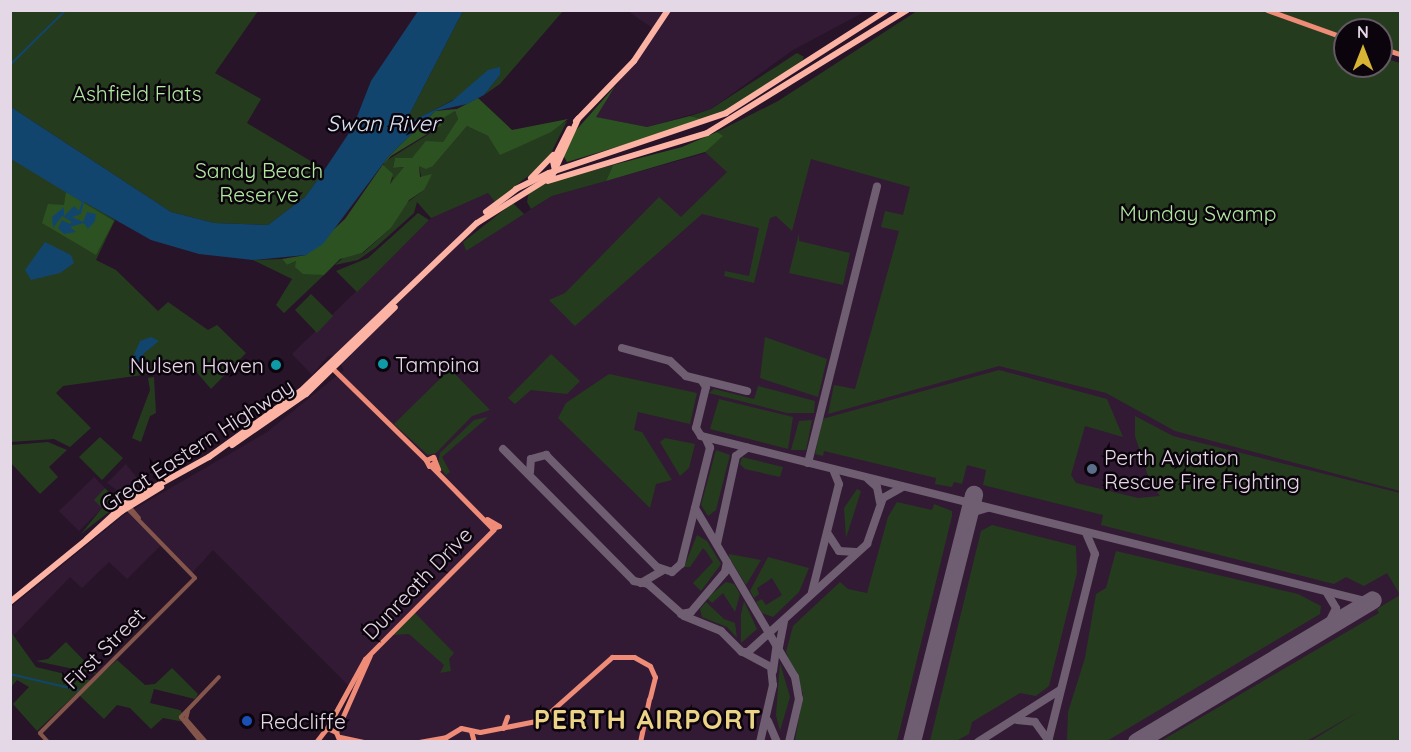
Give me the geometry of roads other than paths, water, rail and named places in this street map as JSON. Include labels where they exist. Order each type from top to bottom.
[{"type":"highway","name":"Great Eastern Highway","points":[[555,171],[558,148],[578,119],[634,61],[668,10]]},
{"type":"highway","points":[[555,171],[726,113],[887,10]]},
{"type":"highway","points":[[540,184],[707,133],[907,10]]},
{"type":"highway","name":"Great Eastern Highway","points":[[477,223],[540,184],[555,171],[578,119]]},
{"type":"highway","points":[[516,189],[558,148]]},
{"type":"highway","points":[[561,158],[571,166]]},
{"type":"highway","name":"Great Eastern Highway","points":[[10,601],[126,505],[282,413],[399,302],[477,223],[516,189],[555,171],[578,172]]},
{"type":"main road","points":[[1267,10],[1333,34]]},
{"type":"main road","name":"Dunreath Drive","points":[[316,741],[327,728],[370,655],[488,533],[491,524],[333,366]]},
{"type":"main road","name":"Dunreath Drive","points":[[338,737],[370,655]]},
{"type":"main road","points":[[419,741],[454,733],[464,728],[471,731],[493,730],[545,718],[610,658],[638,658],[650,666],[655,677],[640,741]]},
{"type":"main road","points":[[493,730],[506,726],[507,717]]},
{"type":"main road","points":[[327,728],[338,737],[363,741]]},
{"type":"main road","points":[[471,731],[474,741]]},
{"type":"main road","points":[[453,741],[454,733]]},
{"type":"street","name":"First Street","points":[[48,741],[40,733],[194,578],[191,572],[126,505]]},
{"type":"street","points":[[201,741],[181,717],[220,678],[185,715],[206,741]]},
{"type":"water","name":"Swan River","points":[[418,11],[463,11],[409,115],[412,121],[452,101],[488,70],[500,67],[500,75],[484,95],[467,104],[435,111],[388,157],[323,244],[306,255],[253,260],[199,254],[151,240],[84,202],[81,214],[72,217],[83,222],[87,212],[96,214],[95,221],[88,229],[84,223],[70,227],[76,232],[64,234],[58,228],[62,220],[70,224],[72,222],[62,216],[53,228],[52,217],[64,207],[64,216],[74,206],[79,211],[82,202],[11,159],[11,107],[171,212],[214,223],[268,225],[305,197],[319,178],[353,127],[371,81]]},
{"type":"water","points":[[45,242],[71,255],[74,263],[60,273],[31,280],[25,270]]},
{"type":"water","points":[[151,337],[159,341],[143,354],[150,369],[128,368],[140,341]]},
{"type":"waterway","points":[[10,65],[66,10]]},
{"type":"waterway","points":[[10,674],[78,690]]},
{"type":"place","name":"Tampina","points":[[383,364]]},
{"type":"place","name":"Nulsen Haven","points":[[276,365]]},
{"type":"place","name":"Perth Aviation Rescue Fire Fighting","points":[[1092,469]]},
{"type":"place","name":"Redcliffe","points":[[247,721]]},
{"type":"district","name":"PERTH AIRPORT","points":[[648,720]]},
{"type":"park label","name":"Ashfield Flats","points":[[137,93]]},
{"type":"park label","name":"Sandy Beach Reserve","points":[[259,182]]},
{"type":"park label","name":"Munday Swamp","points":[[1198,213]]}]
